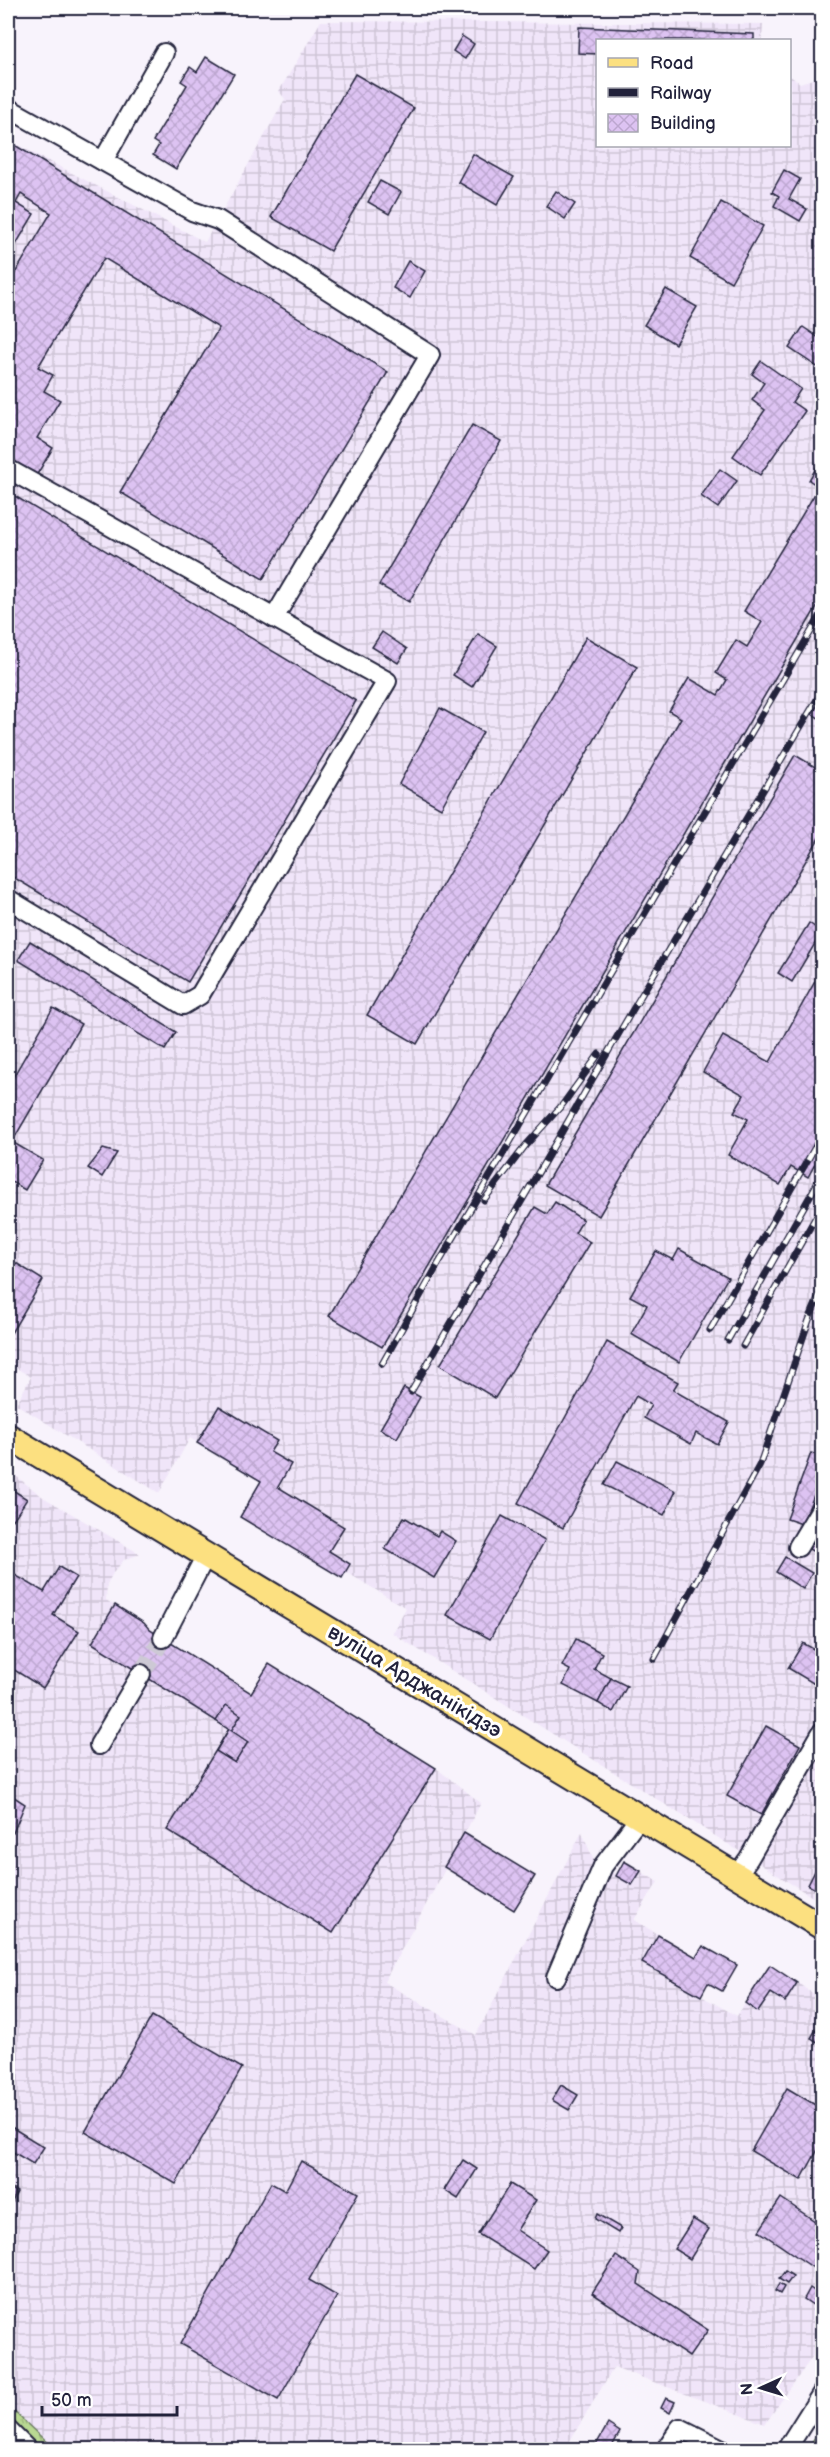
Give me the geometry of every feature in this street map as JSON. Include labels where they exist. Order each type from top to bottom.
[{"type":"main road","name":"вуліца Арджанікідзэ","points":[[8,1436],[822,1927]]},
{"type":"lane","points":[[103,161],[164,53]]},
{"type":"lane","points":[[8,108],[192,211],[218,220],[430,355],[274,618]]},
{"type":"lane","points":[[8,469],[387,681],[200,995],[183,1005],[8,899]]},
{"type":"lane","points":[[798,1547],[822,1507]]},
{"type":"lane","points":[[163,1638],[206,1555]]},
{"type":"lane","points":[[99,1745],[141,1674]]},
{"type":"lane","points":[[737,1875],[822,1732]]},
{"type":"lane","points":[[556,1977],[603,1866],[640,1817]]},
{"type":"lane","points":[[786,2450],[822,2393]]},
{"type":"lane","points":[[665,2450],[680,2428],[724,2450]]},
{"type":"lane","points":[[8,2430],[28,2450]]},
{"type":"shaded area","points":[[321,21],[763,24],[762,39],[596,39],[596,147],[791,147],[791,77],[800,83],[822,76],[822,1903],[392,1633],[406,1608],[346,1572],[342,1578],[240,1517],[261,1481],[190,1438],[159,1493],[16,1404],[31,1377],[8,1363],[8,140],[205,242],[285,99],[279,91]]},
{"type":"shaded area","points":[[8,1470],[43,1497],[140,1554],[124,1560],[113,1573],[107,1584],[106,1600],[250,1693],[269,1664],[436,1768],[481,1803],[384,1982],[476,2035],[582,1832],[593,1859],[616,1875],[624,1861],[658,1882],[634,1920],[696,1957],[703,1946],[737,1965],[722,1991],[708,1983],[701,1996],[737,2016],[770,1965],[822,1997],[822,2343],[765,2424],[614,2367],[565,2449],[54,2449],[8,2406]]},
{"type":"green space","points":[[8,2406],[54,2449],[8,2449]]},
{"type":"green space","points":[[822,2427],[822,2449],[808,2449]]},
{"type":"building","points":[[579,27],[754,34],[754,39],[596,39],[596,54],[578,53]]},
{"type":"building","points":[[462,36],[474,44],[465,59],[453,51]]},
{"type":"building","points":[[206,57],[234,74],[176,169],[153,155],[159,145],[153,141],[187,85],[181,81],[190,67],[197,72]]},
{"type":"building","points":[[355,74],[414,108],[330,251],[271,217]]},
{"type":"building","points":[[8,141],[388,372],[263,579],[120,492],[219,328],[104,258],[38,367],[53,375],[44,391],[60,400],[37,438],[53,448],[33,481],[8,466],[8,285],[51,213],[21,194],[16,203],[34,214],[8,258]]},
{"type":"building","points":[[473,154],[514,177],[497,205],[458,182]]},
{"type":"building","points":[[784,170],[800,179],[789,199],[807,209],[800,221],[774,206],[779,196],[772,192]]},
{"type":"building","points":[[380,181],[401,192],[389,214],[368,202]]},
{"type":"building","points":[[556,191],[575,204],[565,219],[546,206]]},
{"type":"building","points":[[721,202],[763,226],[731,282],[690,258]]},
{"type":"building","points":[[408,261],[425,271],[410,298],[393,288]]},
{"type":"building","points":[[666,289],[697,307],[675,344],[644,325]]},
{"type":"building","points":[[803,327],[822,340],[822,370],[789,348]]},
{"type":"building","points":[[761,361],[801,389],[792,402],[805,411],[760,475],[733,456],[765,410],[752,400],[764,383],[752,374]]},
{"type":"building","points":[[472,425],[501,441],[409,602],[379,585]]},
{"type":"building","points":[[822,458],[822,598],[382,1347],[329,1316],[681,718],[669,711],[689,678],[718,695],[727,680],[716,673],[736,640],[747,647],[762,622],[744,611],[819,487],[809,480]]},
{"type":"building","points":[[720,469],[737,481],[718,508],[701,496]]},
{"type":"building","points":[[8,492],[356,701],[188,982],[8,874]]},
{"type":"building","points":[[382,632],[407,649],[398,663],[372,647]]},
{"type":"building","points":[[478,634],[497,646],[472,687],[453,675]]},
{"type":"building","points":[[586,637],[637,667],[417,1044],[367,1015]]},
{"type":"building","points":[[822,698],[822,720],[812,714]]},
{"type":"building","points":[[440,708],[483,732],[441,808],[399,784]]},
{"type":"building","points":[[795,755],[822,771],[822,783],[817,792],[822,795],[822,833],[599,1216],[545,1185]]},
{"type":"building","points":[[809,923],[822,932],[792,982],[778,973]]},
{"type":"building","points":[[30,941],[176,1032],[165,1050],[18,960]]},
{"type":"building","points":[[822,969],[822,1151],[808,1177],[791,1167],[780,1185],[728,1155],[748,1119],[734,1112],[744,1095],[703,1072],[723,1036],[770,1062]]},
{"type":"building","points":[[53,1008],[81,1024],[12,1142],[43,1160],[25,1190],[8,1180],[8,1086]]},
{"type":"building","points":[[103,1149],[117,1153],[102,1177],[88,1168]]},
{"type":"building","points":[[555,1202],[583,1220],[575,1233],[590,1242],[495,1398],[440,1365],[535,1207],[547,1214]]},
{"type":"building","points":[[679,1249],[728,1277],[679,1362],[631,1334],[647,1305],[630,1296],[656,1251],[673,1260]]},
{"type":"building","points":[[8,1258],[43,1280],[8,1338]]},
{"type":"building","points":[[607,1342],[678,1382],[673,1390],[729,1422],[717,1444],[696,1433],[691,1444],[644,1418],[651,1405],[636,1396],[563,1528],[518,1503]]},
{"type":"building","points":[[404,1388],[420,1397],[397,1438],[380,1429]]},
{"type":"building","points":[[219,1406],[277,1441],[270,1452],[291,1464],[278,1487],[344,1527],[329,1551],[350,1564],[342,1578],[240,1517],[261,1481],[197,1443]]},
{"type":"building","points":[[811,1453],[822,1456],[822,1481],[820,1481],[802,1524],[787,1519]]},
{"type":"building","points":[[617,1461],[676,1491],[664,1515],[604,1485]]},
{"type":"building","points":[[8,1487],[27,1499],[13,1520],[8,1516]]},
{"type":"building","points":[[502,1516],[545,1540],[490,1639],[447,1615]]},
{"type":"building","points":[[404,1517],[437,1536],[440,1531],[456,1541],[434,1578],[385,1549]]},
{"type":"building","points":[[822,1528],[822,1557],[809,1549]]},
{"type":"building","points":[[785,1557],[812,1573],[803,1589],[776,1572]]},
{"type":"building","points":[[59,1567],[76,1577],[53,1615],[79,1631],[43,1688],[8,1666],[8,1576],[10,1572],[44,1592]]},
{"type":"building","points":[[822,1572],[822,1590],[814,1585]]},
{"type":"building","points":[[115,1605],[144,1623],[150,1630],[251,1693],[269,1664],[436,1768],[333,1933],[167,1830],[229,1729],[92,1643]]},
{"type":"building","points":[[822,1637],[822,1679],[818,1686],[788,1668],[803,1643],[815,1650]]},
{"type":"building","points":[[576,1639],[602,1653],[594,1669],[611,1678],[598,1703],[563,1685],[570,1670],[562,1666]]},
{"type":"building","points":[[611,1678],[627,1686],[613,1712],[598,1703]]},
{"type":"building","points":[[226,1705],[241,1715],[231,1731],[216,1721]]},
{"type":"building","points":[[766,1726],[800,1745],[761,1815],[727,1796]]},
{"type":"building","points":[[229,1729],[248,1742],[235,1763],[216,1751]]},
{"type":"building","points":[[8,1793],[25,1804],[13,1833],[8,1830]]},
{"type":"building","points":[[464,1833],[535,1876],[514,1910],[444,1867]]},
{"type":"building","points":[[624,1861],[641,1871],[632,1885],[616,1876]]},
{"type":"building","points":[[820,1861],[822,1862],[822,1893],[808,1885]]},
{"type":"building","points":[[658,1935],[696,1957],[703,1946],[737,1965],[722,1991],[708,1983],[701,1996],[642,1963]]},
{"type":"building","points":[[770,1965],[797,1983],[785,2002],[771,1993],[758,2012],[745,2003]]},
{"type":"building","points":[[152,2016],[242,2068],[176,2184],[85,2132]]},
{"type":"building","points":[[822,2019],[822,2045],[811,2038]]},
{"type":"building","points":[[561,2085],[578,2095],[569,2110],[552,2100]]},
{"type":"building","points":[[787,2088],[822,2109],[822,2142],[801,2180],[751,2151]]},
{"type":"building","points":[[8,2125],[44,2147],[33,2164],[8,2149]]},
{"type":"building","points":[[463,2160],[477,2169],[458,2199],[444,2190]]},
{"type":"building","points":[[301,2161],[358,2193],[309,2280],[337,2296],[278,2400],[180,2344],[271,2183],[285,2191]]},
{"type":"building","points":[[510,2184],[536,2200],[517,2230],[547,2250],[534,2269],[478,2234]]},
{"type":"building","points":[[8,2187],[17,2192],[8,2210]]},
{"type":"building","points":[[781,2198],[822,2226],[822,2258],[815,2269],[759,2231]]},
{"type":"building","points":[[597,2214],[621,2228],[618,2233],[595,2219]]},
{"type":"building","points":[[693,2219],[709,2229],[690,2259],[674,2249]]},
{"type":"building","points":[[616,2256],[640,2272],[638,2284],[708,2330],[689,2357],[592,2293]]},
{"type":"building","points":[[785,2271],[793,2276],[787,2284],[779,2279]]},
{"type":"building","points":[[779,2284],[784,2287],[780,2294],[775,2291]]},
{"type":"building","points":[[810,2288],[820,2295],[813,2305],[804,2299]]},
{"type":"building","points":[[666,2398],[675,2402],[670,2413],[661,2408]]},
{"type":"building","points":[[608,2424],[620,2432],[610,2450],[603,2450],[596,2445]]},
{"type":"building","points":[[428,2441],[441,2450],[423,2450]]},
{"type":"building","points":[[749,2441],[757,2446],[755,2450],[744,2450]]},
{"type":"tunnel","points":[[141,1674],[163,1638]]},
{"type":"railway","points":[[382,1364],[440,1261],[822,613]]},
{"type":"railway","points":[[411,1392],[629,1016],[822,691]]},
{"type":"railway","points":[[484,1200],[526,1145],[563,1104],[599,1054]]},
{"type":"railway","points":[[710,1330],[822,1135]]},
{"type":"railway","points":[[728,1340],[822,1175]]},
{"type":"railway","points":[[743,1346],[822,1206]]},
{"type":"railway","points":[[654,1659],[760,1464],[809,1320],[822,1289]]}]
